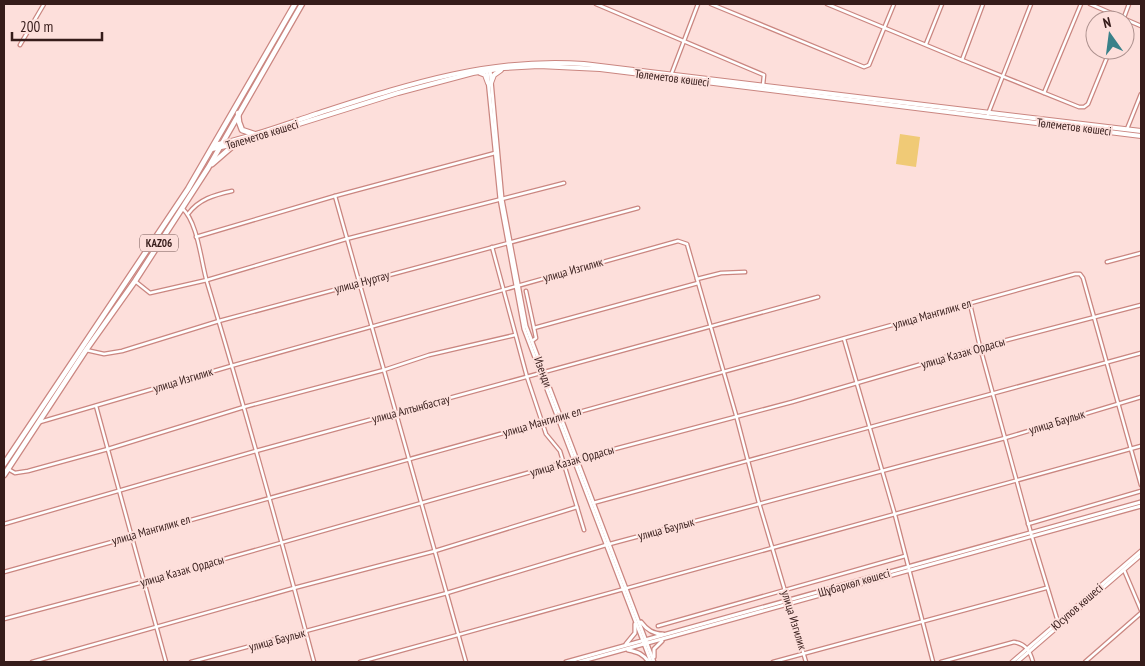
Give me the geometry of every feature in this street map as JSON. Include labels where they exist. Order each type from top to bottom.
[{"type":"highway","name":"KАZ06","points":[[4,464],[188,189],[295,4]]},
{"type":"highway","name":"KАZ06","points":[[4,475],[86,350],[135,281],[208,168],[302,4]]},
{"type":"highway","points":[[238,113],[242,130],[254,134]]},
{"type":"highway","points":[[208,168],[235,144]]},
{"type":"main road","name":"Төлеметов көшесі","points":[[213,147],[430,80],[521,63],[569,63],[1141,131]]},
{"type":"main road","name":"Төлеметов көшесі","points":[[220,145],[235,144],[398,93],[488,69],[568,66],[763,86],[988,114],[1141,136]]},
{"type":"main road","points":[[473,73],[482,73],[490,83],[494,75],[504,68]]},
{"type":"main road","points":[[1115,132],[1127,129]]},
{"type":"street","points":[[20,46],[44,4]]},
{"type":"street","points":[[596,4],[764,75],[763,86]]},
{"type":"street","points":[[671,76],[682,41],[698,4]]},
{"type":"street","points":[[711,4],[864,67],[869,66],[894,4]]},
{"type":"street","points":[[826,4],[837,6],[1001,77],[1079,107],[1084,108],[1088,104],[1106,60]]},
{"type":"street","points":[[926,45],[942,4]]},
{"type":"street","points":[[962,60],[983,4]]},
{"type":"street","points":[[988,114],[1031,4]]},
{"type":"street","points":[[1044,93],[1081,4]]},
{"type":"street","points":[[1090,4],[1103,10]]},
{"type":"street","name":"Изенди","points":[[488,69],[501,199],[517,286],[530,342],[652,662]]},
{"type":"street","points":[[1127,129],[1141,94]]},
{"type":"street","points":[[196,237],[334,196],[496,153]]},
{"type":"street","points":[[135,281],[150,293],[207,280],[346,239],[564,183]]},
{"type":"street","points":[[188,214],[198,202],[217,194],[232,191]]},
{"type":"street","points":[[334,196],[360,282],[370,327],[397,412],[466,662]]},
{"type":"street","points":[[182,208],[188,214],[196,237],[231,366],[270,497],[314,662]]},
{"type":"street","name":"улица Нуртау","points":[[86,350],[104,354],[122,351],[219,321],[638,208]]},
{"type":"street","name":"улица Изгилик","points":[[40,422],[231,366],[678,241],[686,244],[712,328],[759,504],[806,662]]},
{"type":"street","points":[[492,246],[527,378],[546,434],[549,440],[558,447],[584,530]]},
{"type":"street","points":[[1107,262],[1141,253]]},
{"type":"street","points":[[534,328],[721,273],[745,272]]},
{"type":"street","name":"улица Мангилик ел","points":[[4,572],[1051,280],[1080,274],[1094,318]]},
{"type":"street","points":[[526,292],[536,338],[530,342]]},
{"type":"street","name":"улица Алтынбастау","points":[[4,524],[256,451],[712,328],[818,297]]},
{"type":"street","points":[[970,304],[1031,535],[1046,588],[1059,624]]},
{"type":"street","name":"улица Казак Ордасы","points":[[4,619],[143,582],[980,347],[1141,305]]},
{"type":"street","points":[[1094,318],[1141,485]]},
{"type":"street","points":[[8,469],[15,473],[20,473],[108,449],[244,407],[384,370],[429,355],[515,335]]},
{"type":"street","points":[[844,339],[895,515],[933,662]]},
{"type":"street","points":[[592,503],[1141,353]]},
{"type":"street","name":"улица Баулык","points":[[191,662],[447,593],[608,545],[1005,438],[1141,397]]},
{"type":"street","points":[[96,406],[166,662]]},
{"type":"street","points":[[360,662],[1141,446]]},
{"type":"street","points":[[1028,524],[1141,491]]},
{"type":"street","name":"Шұбаркөл көшесі","points":[[1031,535],[1141,502]]},
{"type":"street","name":"Шұбаркөл көшесі","points":[[579,662],[645,642],[1141,506]]},
{"type":"street","points":[[32,662],[435,550],[577,507]]},
{"type":"street","name":"Юсупов көшесі","points":[[1124,569],[1141,551]]},
{"type":"street","name":"Юсупов көшесі","points":[[1017,662],[1141,555]]},
{"type":"street","points":[[658,626],[905,556]]},
{"type":"street","points":[[1085,662],[1141,612],[1124,569]]},
{"type":"street","points":[[774,662],[1046,588]]},
{"type":"street","points":[[636,620],[648,631],[669,636]]},
{"type":"street","points":[[621,649],[629,643],[635,633],[636,620]]},
{"type":"street","points":[[652,662],[654,649],[669,636]]},
{"type":"street","points":[[940,662],[1014,642],[1019,642],[1029,650],[1033,662]]},
{"type":"street","points":[[621,649],[639,652],[652,662]]},
{"type":"street","name":"Шұбаркөл көшесі","points":[[566,662],[621,649]]},
{"type":"street","name":"Юсупов көшесі","points":[[1012,662],[1029,650]]},
{"type":"shaded area","points":[[900,134],[920,137],[916,167],[896,164]]}]
